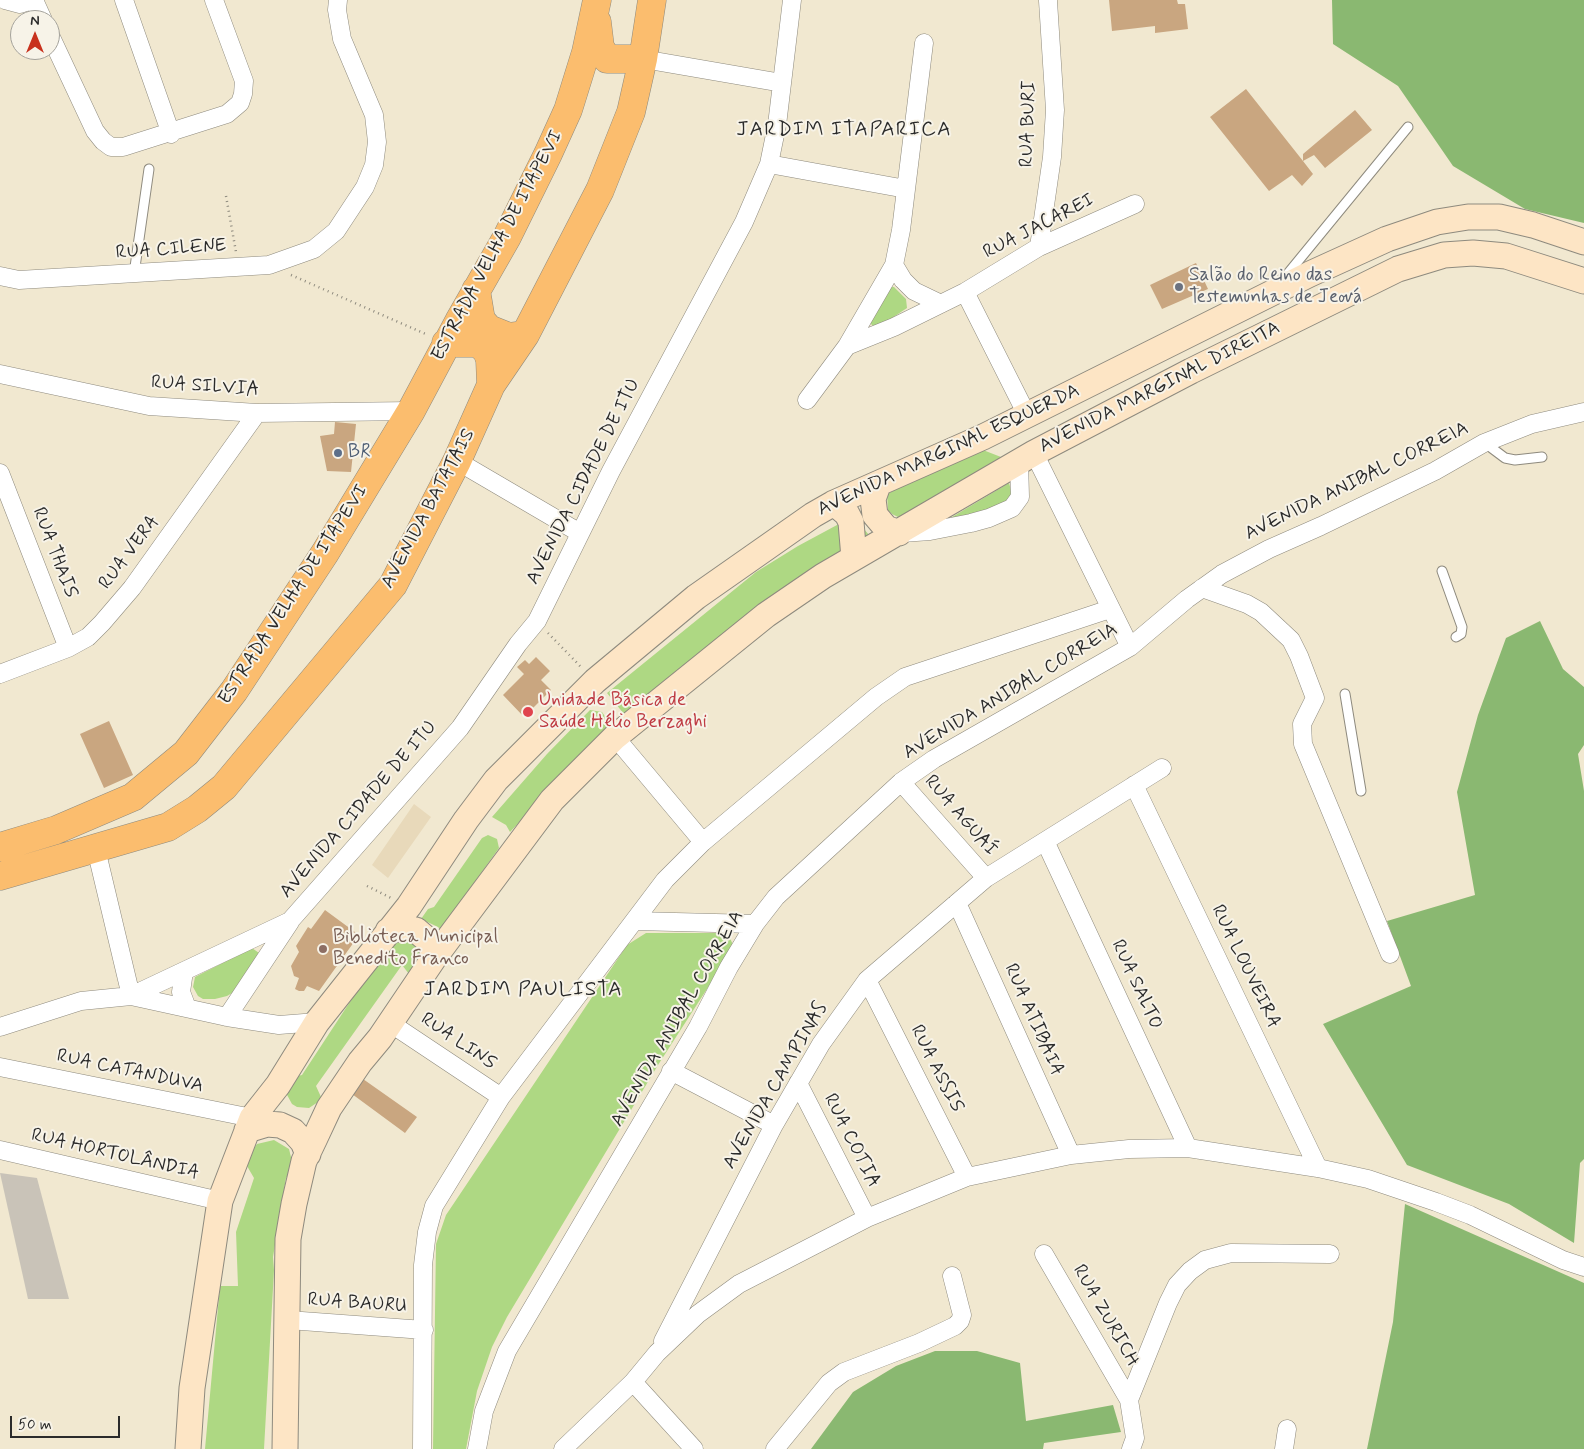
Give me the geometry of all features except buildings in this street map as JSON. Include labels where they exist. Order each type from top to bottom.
[{"type":"main road","name":"AVENIDA BATATAIS","points":[[0,876],[168,827],[197,809],[224,787],[393,585],[457,460],[491,385],[525,335],[600,190],[625,131],[644,59],[652,0]]},
{"type":"main road","points":[[597,4],[602,55],[607,59],[616,61],[644,59]]},
{"type":"main road","name":"ESTRADA VELHA DE ITAPEVI","points":[[1,845],[56,830],[133,797],[186,752],[239,683],[325,553],[411,411],[446,343],[511,229],[564,119],[578,79],[597,4]]},
{"type":"main road","name":"AVENIDA MARGINAL ESQUERDA","points":[[188,1449],[192,1388],[220,1201],[250,1124],[278,1085],[317,1022],[409,906],[466,820],[496,780],[595,680],[696,597],[813,515],[834,503],[983,437],[1310,274],[1387,239],[1437,222],[1468,217],[1499,217],[1533,225],[1584,242]]},
{"type":"main road","name":"AVENIDA MARGINAL DIREITA","points":[[285,1449],[288,1240],[294,1204],[308,1154],[329,1108],[434,958],[552,800],[616,738],[787,599],[1027,457],[1304,314],[1420,261],[1444,255],[1473,253],[1506,256],[1584,281]]},
{"type":"main road","points":[[476,290],[481,320],[489,330],[509,336],[525,335]]},
{"type":"main road","points":[[446,343],[478,343],[490,360],[491,385]]},
{"type":"main road","points":[[983,437],[1010,452],[1027,457]]},
{"type":"main road","points":[[878,485],[873,499],[875,514],[886,528],[899,533]]},
{"type":"main road","points":[[834,503],[847,514],[851,522],[854,558]]},
{"type":"main road","points":[[388,932],[404,928],[416,930],[430,942],[434,958]]},
{"type":"main road","points":[[278,1085],[284,1106],[290,1115],[304,1119],[317,1116],[329,1108]]},
{"type":"main road","points":[[250,1124],[280,1125],[293,1131],[303,1142],[308,1154]]},
{"type":"street","points":[[5,0],[20,4],[33,0]]},
{"type":"street","points":[[124,0],[171,134]]},
{"type":"street","points":[[60,56],[95,131],[111,147],[123,147],[171,134],[227,114],[240,103],[244,81],[214,0]]},
{"type":"street","name":"RUA CILENE","points":[[0,276],[19,280],[269,265],[314,249],[336,231],[365,187],[374,165],[377,142],[374,115],[342,39],[337,10],[338,0]]},
{"type":"street","name":"AVENIDA CIDADE DE ITU","points":[[227,1017],[290,921],[460,728],[518,644],[537,621],[580,533],[744,222],[769,164],[777,125],[792,0]]},
{"type":"street","name":"RUA BURI","points":[[1039,247],[1052,157],[1055,110],[1048,0]]},
{"type":"street","points":[[807,400],[847,346],[894,265],[906,189],[924,43]]},
{"type":"street","points":[[644,59],[782,84]]},
{"type":"street","points":[[769,164],[906,189]]},
{"type":"street","name":"RUA JACAREI","points":[[847,346],[894,327],[939,303],[965,292],[1039,247],[1135,204]]},
{"type":"street","points":[[894,265],[903,280],[914,291],[939,303]]},
{"type":"street","points":[[965,292],[1027,415]]},
{"type":"street","name":"RUA SILVIA","points":[[0,374],[126,402],[257,413],[411,411]]},
{"type":"street","name":"AVENIDA ANIBAL CORREIA","points":[[478,1449],[484,1411],[507,1351],[553,1271],[603,1191],[755,924],[776,897],[901,782],[959,744],[1130,647],[1202,588],[1269,549],[1321,526],[1435,470],[1484,443],[1532,424],[1584,412]]},
{"type":"street","name":"RUA VERA","points":[[0,674],[68,648],[88,636],[132,588],[257,413]]},
{"type":"street","points":[[1027,457],[1130,647]]},
{"type":"street","name":"AVENIDA MARGINAL DIREITA","points":[[899,533],[930,531],[996,516],[1012,508],[1020,496],[1027,457]]},
{"type":"street","points":[[457,460],[580,533]]},
{"type":"street","name":"RUA THAIS","points":[[0,473],[68,648]]},
{"type":"street","points":[[1202,588],[1247,604],[1261,612],[1291,640],[1315,698],[1302,724],[1303,744],[1390,954]]},
{"type":"street","points":[[422,1449],[423,1265],[427,1232],[434,1206],[501,1097],[665,880],[703,842],[876,697],[905,677],[1110,609]]},
{"type":"street","points":[[616,738],[703,842]]},
{"type":"street","name":"AVENIDA CAMPINAS","points":[[657,1353],[798,1083],[844,1010],[867,980],[986,878],[1162,768]]},
{"type":"street","name":"RUA AGUAÍ","points":[[901,782],[986,878]]},
{"type":"street","name":"RUA LOUVEIRA","points":[[1134,785],[1318,1168]]},
{"type":"street","name":"RUA SALTO","points":[[1045,841],[1188,1148]]},
{"type":"street","points":[[96,849],[131,996],[227,1017],[279,1024],[317,1022]]},
{"type":"street","name":"RUA ATIBAIA","points":[[957,903],[1071,1155]]},
{"type":"street","name":"AVENIDA CIDADE DE ITU","points":[[0,1027],[81,1001],[131,996],[290,921]]},
{"type":"street","points":[[635,921],[755,924]]},
{"type":"street","points":[[184,971],[181,992],[187,1008]]},
{"type":"street","name":"RUA ASSIS","points":[[867,980],[967,1176]]},
{"type":"street","name":"RUA LINS","points":[[390,1023],[501,1097]]},
{"type":"street","points":[[279,1024],[300,1049]]},
{"type":"street","name":"RUA CATANDUVA","points":[[0,1067],[250,1124]]},
{"type":"street","points":[[671,1072],[774,1126]]},
{"type":"street","name":"RUA COTIA","points":[[798,1083],[867,1218]]},
{"type":"street","points":[[563,1449],[633,1382],[657,1353],[698,1314],[739,1284],[867,1218],[967,1176],[1071,1155],[1129,1149],[1188,1148],[1318,1168],[1368,1179],[1436,1202],[1470,1215],[1563,1260],[1584,1267]]},
{"type":"street","name":"RUA HORTOLÂNDIA","points":[[0,1150],[220,1201]]},
{"type":"street","points":[[1131,1449],[1135,1438],[1128,1400],[1177,1285],[1205,1260],[1225,1254],[1246,1252],[1330,1254]]},
{"type":"street","name":"RUA ZURICH","points":[[1044,1254],[1128,1400]]},
{"type":"street","points":[[775,1449],[829,1383],[861,1365],[919,1343],[955,1326],[960,1321],[962,1315],[952,1276]]},
{"type":"street","name":"RUA BAURU","points":[[288,1320],[424,1330]]},
{"type":"street","points":[[633,1382],[694,1449]]},
{"type":"street","points":[[1284,1449],[1287,1429]]},
{"type":"lane","points":[[1270,295],[1408,127]]},
{"type":"lane","points":[[134,274],[149,168]]},
{"type":"lane","points":[[1484,443],[1505,458],[1515,460],[1542,457]]},
{"type":"lane","points":[[1442,571],[1462,627],[1460,634],[1456,637]]},
{"type":"lane","points":[[1345,694],[1360,791]]},
{"type":"path","points":[[226,196],[239,266]]},
{"type":"path","points":[[269,265],[446,343]]},
{"type":"path","points":[[537,621],[595,680]]},
{"type":"path","points":[[367,886],[409,906]]},
{"type":"shaded area","points":[[414,804],[431,817],[388,878],[372,865]]},
{"type":"shaded area","points":[[0,1173],[37,1178],[69,1299],[28,1299]]},
{"type":"green space","points":[[1332,0],[1584,0],[1584,223],[1525,209],[1453,166],[1398,86],[1333,44]]},
{"type":"green space","points":[[891,287],[894,287],[906,299],[907,308],[880,326],[874,327],[870,323]]},
{"type":"green space","points":[[983,450],[1001,457],[902,519],[888,510],[887,494],[973,451]]},
{"type":"green space","points":[[1009,483],[1012,493],[1009,504],[942,523]]},
{"type":"green space","points":[[863,511],[864,529],[869,535],[724,634],[624,714],[607,693],[756,572],[798,546]]},
{"type":"green space","points":[[1540,621],[1563,669],[1584,687],[1584,745],[1578,754],[1584,791],[1584,1159],[1580,1163],[1574,1243],[1509,1204],[1407,1165],[1323,1024],[1411,986],[1387,921],[1475,895],[1457,792],[1478,715],[1506,638]]},
{"type":"green space","points":[[590,710],[602,712],[611,725],[510,832],[506,825],[492,817],[547,754]]},
{"type":"green space","points":[[488,835],[497,839],[499,848],[448,919],[445,934],[438,927],[421,919],[428,909],[434,907],[482,838]]},
{"type":"green space","points":[[646,933],[721,933],[729,936],[734,947],[658,1065],[507,1317],[492,1347],[477,1391],[466,1449],[433,1449],[436,1244],[446,1215],[627,945]]},
{"type":"green space","points":[[410,940],[419,947],[419,960],[409,974],[402,965],[316,1086],[321,1097],[318,1102],[309,1108],[297,1107],[292,1104],[286,1093],[293,1077],[302,1075],[380,956],[399,941]]},
{"type":"green space","points":[[252,948],[259,953],[237,990],[227,996],[215,999],[203,999],[198,996],[193,987],[195,977]]},
{"type":"green space","points":[[274,1140],[289,1149],[292,1161],[290,1174],[286,1178],[273,1257],[274,1270],[264,1449],[205,1449],[220,1286],[238,1286],[236,1232],[254,1178],[247,1166],[251,1152],[257,1144]]},
{"type":"green space","points":[[1405,1204],[1584,1283],[1584,1449],[1367,1449],[1393,1322]]},
{"type":"green space","points":[[935,1351],[977,1351],[1020,1363],[1026,1421],[1113,1405],[1121,1432],[1044,1443],[1043,1449],[811,1449],[853,1392],[896,1366]]},
{"type":"place","name":"Salão do Reino das Testemunhas de Jeová","points":[[1179,287]]},
{"type":"place","name":"BR","points":[[338,453]]},
{"type":"place","name":"Unidade Básica de Saúde Hélio Berzaghi","points":[[528,712]]},
{"type":"place","name":"Biblioteca Municipal Benedito Franco","points":[[323,949]]},
{"type":"district","name":"JARDIM ITAPARICA","points":[[844,131]]},
{"type":"district","name":"JARDIM PAULISTA","points":[[523,991]]}]
